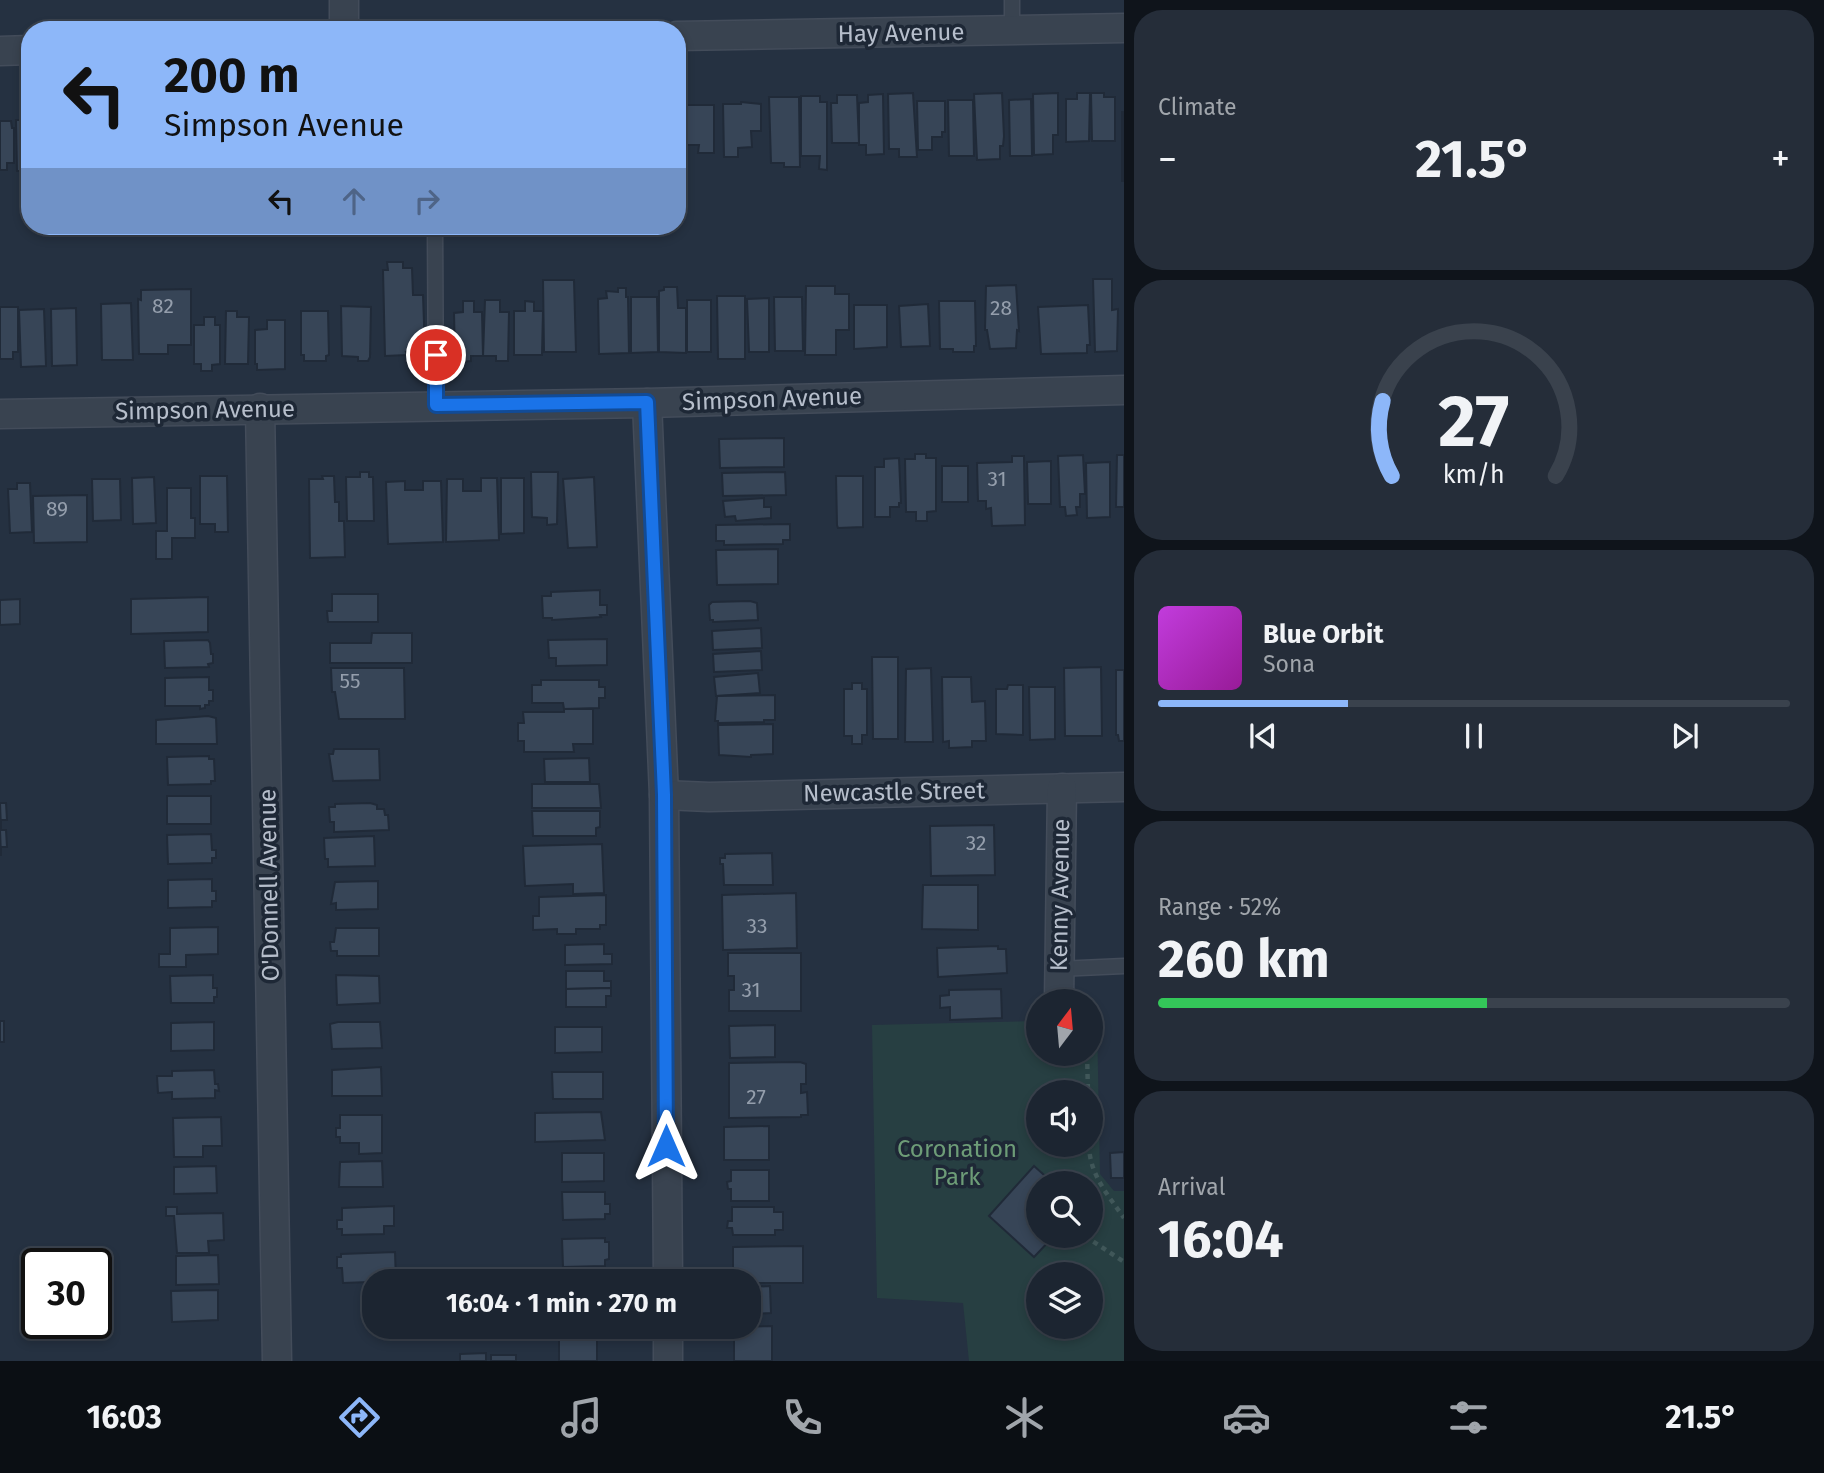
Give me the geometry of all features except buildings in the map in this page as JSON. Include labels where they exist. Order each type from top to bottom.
[{"type":"street","points":[[344,0],[344,21]]},
{"type":"street","name":"Hay Avenue","points":[[686,36],[1124,28]]},
{"type":"street","points":[[0,51],[21,50]]},
{"type":"street","name":"Simpson Avenue","points":[[0,414],[1124,390]]},
{"type":"street","points":[[647,402],[664,795],[668,1269]]},
{"type":"street","name":"O'Donnell Avenue","points":[[260,408],[276,1361]]},
{"type":"street","name":"Newcastle Street","points":[[664,795],[709,797],[1124,787]]},
{"type":"street","name":"Kenny Avenue","points":[[1059,989],[1062,788]]},
{"type":"street","points":[[668,1339],[668,1361]]},
{"type":"lane","points":[[1012,0],[1012,31]]},
{"type":"lane","points":[[435,235],[436,405]]},
{"type":"lane","points":[[1058,969],[1124,966]]},
{"type":"path","points":[[1089,1157],[1096,1177],[1124,1218]]},
{"type":"path","points":[[1103,1248],[1124,1262]]},
{"type":"green space","name":"Coronation Park","points":[[1026,1021],[1026,1066],[1098,1066],[1098,1080],[1026,1080],[1026,1157],[1100,1157],[1100,1171],[1026,1171],[1026,1248],[1103,1248],[1103,1178],[1114,1191],[1124,1191],[1124,1361],[969,1361],[963,1303],[877,1298],[872,1025]]},
{"type":"route","points":[[436,355],[436,405],[647,402],[664,795],[666,1146]]}]
